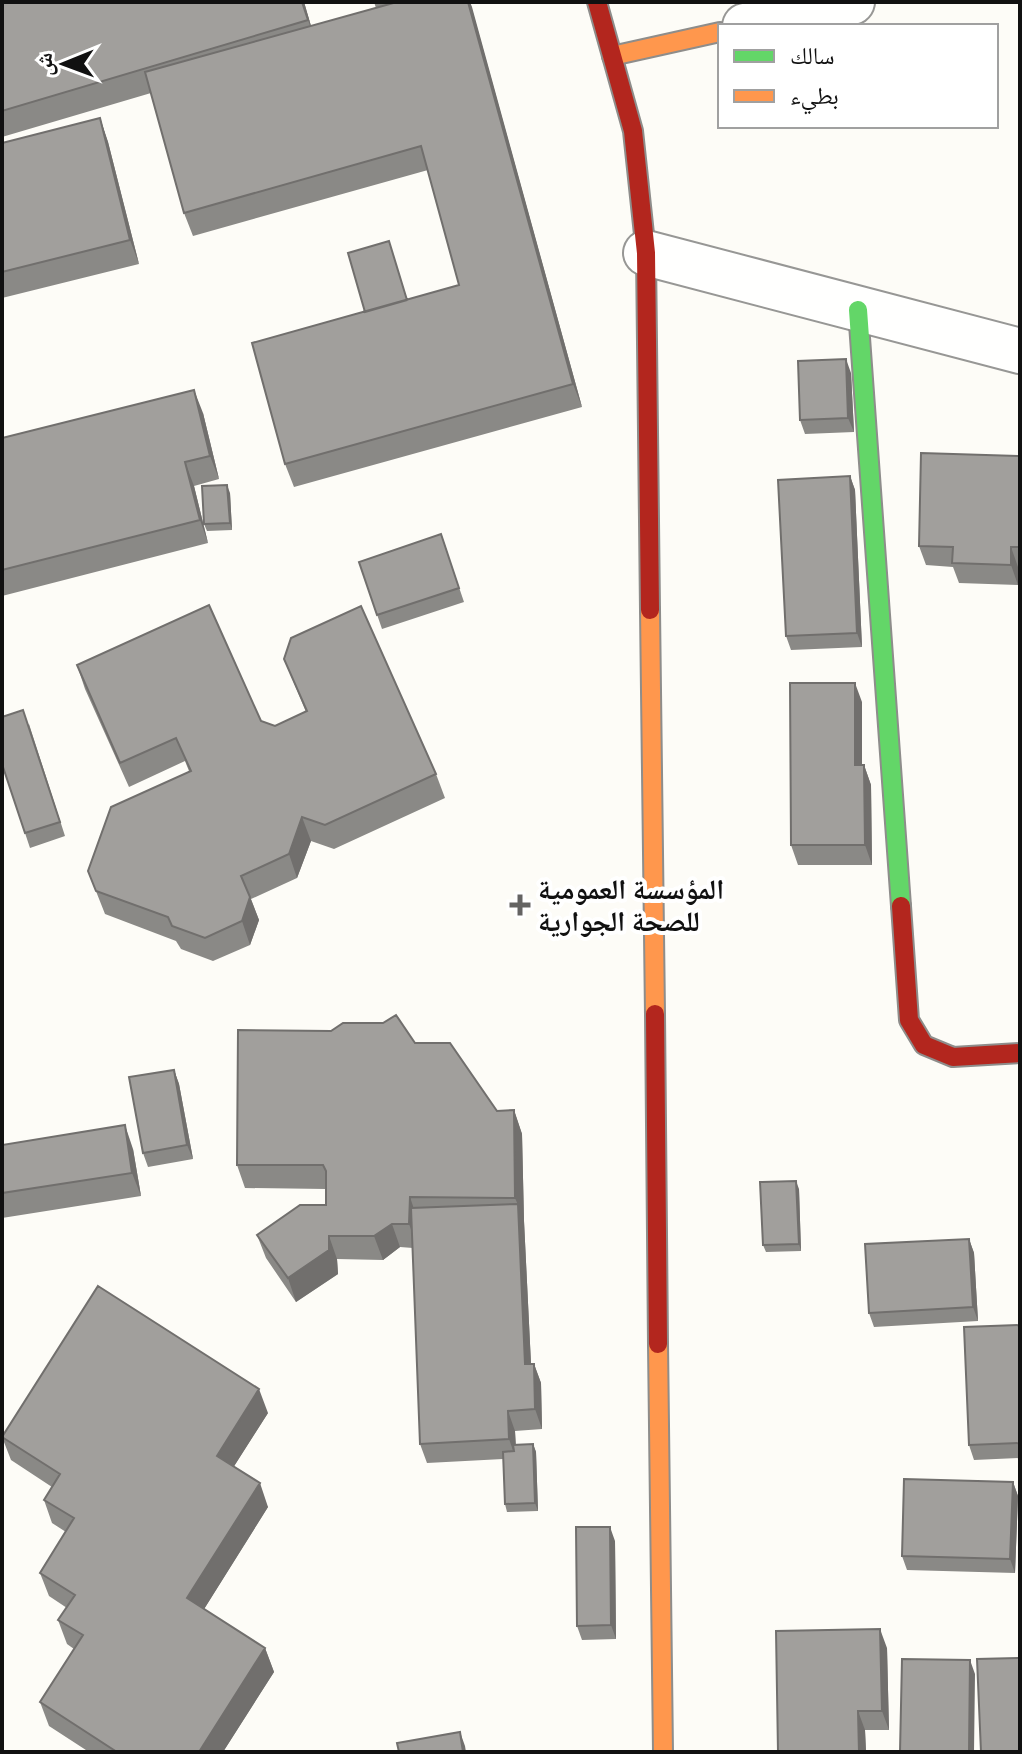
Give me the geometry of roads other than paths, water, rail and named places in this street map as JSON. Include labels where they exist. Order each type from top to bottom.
[{"type":"street","points":[[597,2],[633,131],[646,253],[663,1752]]},
{"type":"street","points":[[754,24],[852,2]]},
{"type":"street","points":[[612,56],[718,32]]},
{"type":"street","points":[[646,253],[1020,351]]},
{"type":"street","points":[[858,310],[909,1020],[924,1045],[953,1057],[1020,1053]]},
{"type":"place","name":"المؤسسة العمومية للصحة الجوارية","points":[[520,905]]}]
